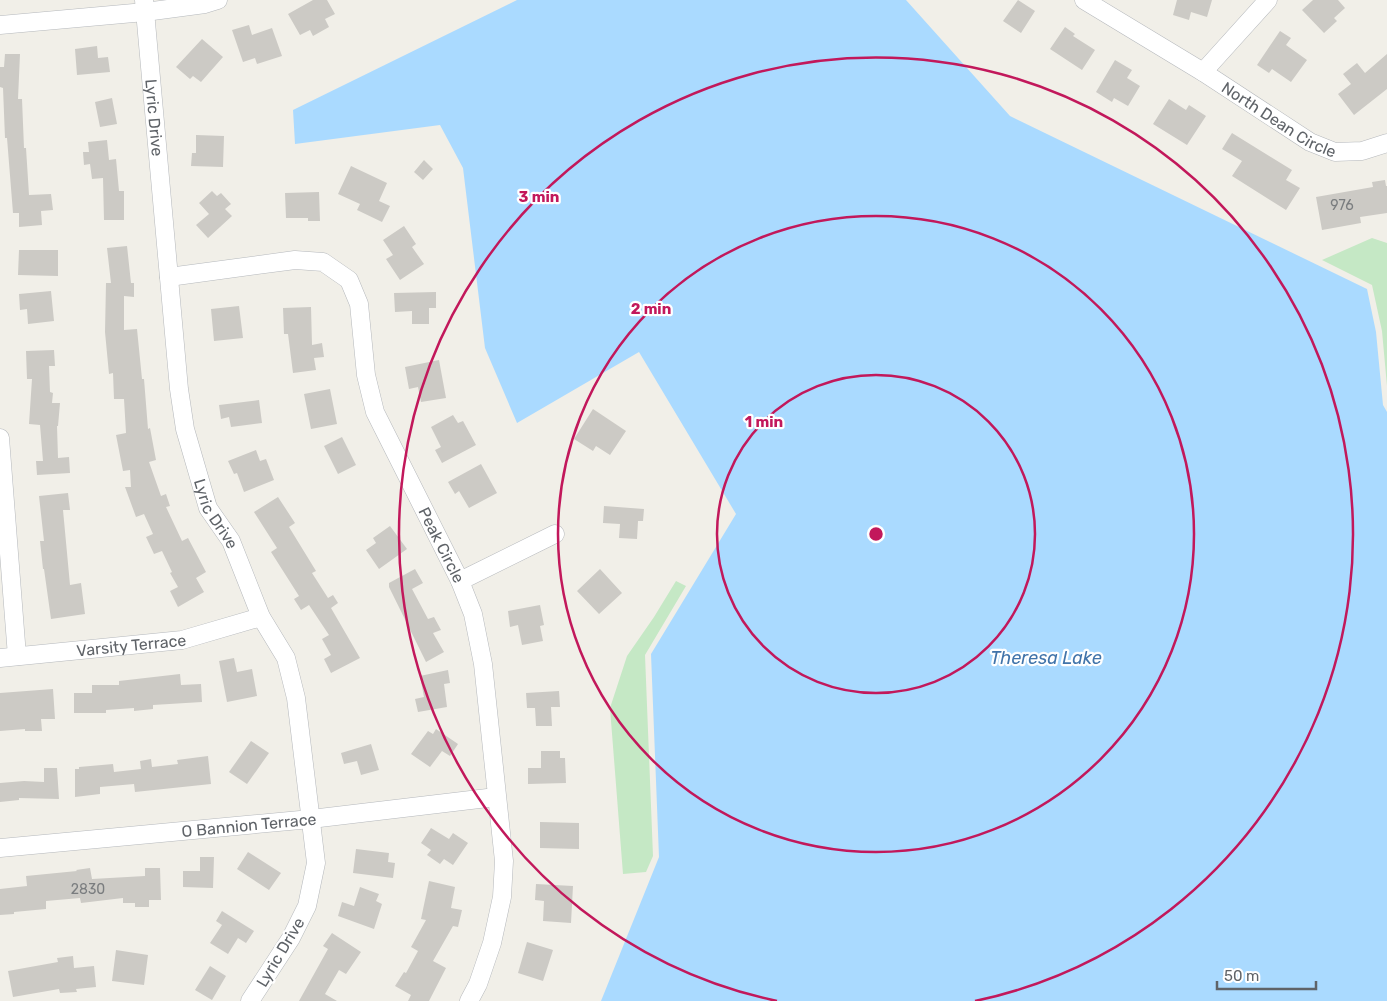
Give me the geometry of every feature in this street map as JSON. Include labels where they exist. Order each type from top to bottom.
[{"type":"street","points":[[0,25],[145,6],[205,4],[218,0]]},
{"type":"street","name":"North Dean Circle","points":[[1084,0],[1203,72],[1310,142],[1335,152],[1362,151],[1387,143]]},
{"type":"street","points":[[1203,72],[1268,0]]},
{"type":"street","name":"Lyric Drive","points":[[145,6],[185,429],[208,508],[231,541],[261,617],[286,658],[296,698],[316,863],[307,906],[292,938],[250,1001]]},
{"type":"street","name":"Peak Circle","points":[[170,277],[295,260],[323,262],[349,280],[358,304],[366,375],[375,412],[460,582],[473,614],[483,664],[504,861],[502,897],[492,943],[478,984],[469,1001]]},
{"type":"street","points":[[0,438],[9,657]]},
{"type":"street","points":[[460,582],[555,534]]},
{"type":"street","name":"Varsity Terrace","points":[[9,657],[182,640],[261,617]]},
{"type":"street","name":"O Bannion Terrace","points":[[0,848],[311,819],[496,797]]},
{"type":"green space","points":[[1372,238],[1387,243],[1387,386],[1382,331],[1372,285],[1322,260]]},
{"type":"green space","points":[[676,581],[686,586],[645,655],[653,856],[646,872],[623,874],[610,708],[627,656]]},
{"type":"water","name":"Theresa Lake","points":[[517,0],[906,0],[1010,116],[1367,289],[1376,332],[1383,405],[1387,412],[1387,1001],[601,1001],[659,857],[651,654],[736,514],[639,352],[517,423],[485,348],[463,168],[440,125],[295,144],[293,110]]},
{"type":"building","points":[[313,0],[327,0],[335,14],[325,19],[329,27],[313,36],[310,30],[300,35],[288,14]]},
{"type":"building","points":[[1018,0],[1035,11],[1021,33],[1003,21]]},
{"type":"building","points":[[1177,0],[1212,0],[1207,17],[1191,12],[1189,20],[1173,15]]},
{"type":"building","points":[[1313,0],[1338,0],[1345,8],[1334,18],[1337,21],[1324,33],[1302,10]]},
{"type":"building","points":[[249,25],[252,35],[272,28],[282,56],[257,64],[255,58],[243,62],[232,30]]},
{"type":"building","points":[[1065,27],[1075,34],[1073,36],[1095,50],[1082,70],[1050,49]]},
{"type":"building","points":[[1280,31],[1291,38],[1286,45],[1307,60],[1291,82],[1272,69],[1269,73],[1257,65]]},
{"type":"building","points":[[202,39],[223,57],[201,82],[193,76],[190,79],[176,67]]},
{"type":"building","points":[[97,46],[98,58],[108,57],[110,72],[77,75],[75,49]]},
{"type":"building","points":[[5,54],[20,54],[18,99],[22,99],[24,148],[26,148],[29,195],[51,194],[53,210],[41,211],[42,225],[19,227],[19,213],[13,213],[7,138],[5,138],[3,88],[0,87],[0,67],[4,67]]},
{"type":"building","points":[[1387,54],[1387,89],[1354,115],[1338,94],[1351,84],[1343,74],[1357,63],[1365,73]]},
{"type":"building","points":[[1115,60],[1132,70],[1127,78],[1140,86],[1128,106],[1114,98],[1112,102],[1096,92]]},
{"type":"building","points":[[112,98],[117,124],[100,127],[95,102]]},
{"type":"building","points":[[1169,99],[1186,110],[1189,105],[1206,116],[1187,145],[1153,124]]},
{"type":"building","points":[[1232,133],[1292,170],[1286,180],[1300,188],[1286,210],[1232,176],[1242,161],[1222,149]]},
{"type":"building","points":[[196,135],[224,136],[223,167],[191,166],[192,153],[196,153]]},
{"type":"building","points":[[107,140],[109,160],[116,159],[119,191],[124,191],[124,220],[104,220],[103,178],[92,179],[90,164],[84,165],[83,152],[89,152],[88,142]]},
{"type":"building","points":[[424,160],[433,169],[423,180],[414,172]]},
{"type":"building","points":[[351,166],[387,183],[379,201],[390,206],[382,222],[357,210],[360,204],[338,194]]},
{"type":"building","points":[[1385,180],[1387,186],[1387,213],[1360,217],[1361,223],[1322,230],[1316,197],[1373,187],[1372,182]]},
{"type":"building","points":[[212,191],[217,196],[221,193],[231,204],[225,209],[232,216],[208,238],[196,225],[209,214],[199,203]]},
{"type":"building","points":[[319,192],[320,221],[308,221],[308,218],[286,218],[285,193]]},
{"type":"building","points":[[404,226],[416,244],[412,247],[424,264],[400,280],[386,259],[393,255],[383,240]]},
{"type":"building","points":[[127,246],[131,283],[134,283],[134,297],[124,296],[124,330],[137,329],[148,429],[150,428],[156,460],[149,462],[161,496],[166,494],[170,506],[166,507],[182,541],[188,538],[206,572],[196,578],[204,592],[178,607],[170,591],[178,587],[170,573],[172,572],[162,551],[154,554],[146,537],[153,534],[144,514],[136,517],[125,487],[131,487],[130,470],[123,471],[116,435],[126,433],[124,399],[114,399],[113,373],[109,374],[105,332],[106,283],[111,283],[107,248]]},
{"type":"building","points":[[19,250],[58,250],[58,276],[18,275]]},
{"type":"building","points":[[51,291],[54,321],[28,324],[27,309],[20,310],[19,294]]},
{"type":"building","points":[[436,292],[436,308],[429,308],[429,324],[412,324],[412,311],[395,312],[394,293]]},
{"type":"building","points":[[239,306],[243,338],[214,341],[211,309]]},
{"type":"building","points":[[311,307],[312,345],[322,343],[324,357],[314,358],[316,370],[293,373],[288,334],[284,334],[283,308]]},
{"type":"building","points":[[54,350],[55,366],[49,366],[50,392],[53,393],[52,403],[60,403],[57,426],[58,458],[69,457],[70,473],[37,475],[36,461],[43,461],[40,425],[29,424],[32,379],[27,379],[26,351]]},
{"type":"building","points":[[439,360],[446,398],[421,402],[418,387],[409,389],[405,367]]},
{"type":"building","points":[[330,389],[337,424],[311,429],[304,394]]},
{"type":"building","points":[[259,400],[262,423],[231,427],[229,417],[221,419],[219,405]]},
{"type":"building","points":[[593,409],[626,431],[610,455],[596,446],[593,451],[574,439]]},
{"type":"building","points":[[453,415],[458,423],[463,421],[476,445],[442,463],[435,450],[441,447],[431,427]]},
{"type":"building","points":[[342,437],[356,465],[338,474],[324,446]]},
{"type":"building","points":[[256,450],[260,461],[266,459],[274,480],[244,492],[237,473],[234,474],[228,461]]},
{"type":"building","points":[[481,464],[497,493],[469,508],[459,491],[455,494],[448,482]]},
{"type":"building","points":[[68,493],[70,510],[63,510],[70,585],[81,583],[85,614],[51,619],[40,541],[44,541],[39,496]]},
{"type":"building","points":[[278,497],[295,523],[289,527],[316,571],[312,573],[328,598],[333,595],[338,603],[331,608],[360,658],[331,673],[324,659],[331,655],[322,639],[329,635],[309,605],[301,610],[294,599],[299,596],[271,552],[277,548],[254,512]]},
{"type":"building","points":[[604,506],[644,509],[643,521],[638,521],[637,539],[619,538],[620,524],[603,523]]},
{"type":"building","points":[[390,526],[407,549],[379,569],[366,550],[376,543],[373,538]]},
{"type":"building","points":[[415,569],[423,583],[412,589],[428,619],[434,617],[441,630],[433,633],[444,652],[426,662],[389,587],[389,583]]},
{"type":"building","points":[[600,569],[622,593],[599,614],[577,591]]},
{"type":"building","points":[[540,605],[544,625],[540,626],[543,641],[522,645],[518,625],[510,627],[508,611]]},
{"type":"building","points":[[234,658],[237,672],[252,669],[257,696],[227,702],[219,661]]},
{"type":"building","points":[[448,670],[450,683],[444,684],[447,707],[418,712],[415,699],[424,697],[420,676]]},
{"type":"building","points":[[180,674],[181,685],[201,684],[202,702],[153,705],[153,709],[134,711],[134,708],[106,710],[106,713],[74,713],[74,693],[92,693],[92,685],[119,685],[119,681]]},
{"type":"building","points":[[53,689],[55,719],[41,719],[42,731],[25,731],[25,729],[0,731],[0,693]]},
{"type":"building","points":[[559,691],[560,707],[551,707],[552,726],[536,726],[535,708],[527,708],[526,693]]},
{"type":"building","points":[[436,729],[458,744],[450,756],[442,751],[430,767],[411,754],[428,731],[433,734]]},
{"type":"building","points":[[251,741],[269,753],[247,784],[229,772]]},
{"type":"building","points":[[371,744],[379,770],[361,775],[357,761],[344,764],[341,753]]},
{"type":"building","points":[[541,751],[560,751],[560,758],[565,758],[566,783],[528,784],[528,768],[541,768]]},
{"type":"building","points":[[208,756],[211,784],[135,792],[134,784],[100,787],[100,794],[75,797],[75,769],[79,769],[79,767],[113,764],[114,772],[141,769],[140,761],[151,759],[152,767],[178,764],[177,760]]},
{"type":"building","points":[[44,768],[57,768],[59,799],[19,798],[19,800],[0,802],[0,783],[44,782]]},
{"type":"building","points":[[540,822],[579,823],[579,849],[540,848]]},
{"type":"building","points":[[431,828],[449,839],[453,833],[468,843],[453,865],[444,859],[440,864],[427,855],[431,850],[421,843]]},
{"type":"building","points":[[356,849],[389,853],[388,862],[395,863],[393,878],[353,873]]},
{"type":"building","points":[[248,852],[281,873],[269,890],[237,869]]},
{"type":"building","points":[[200,857],[214,857],[213,888],[183,887],[183,871],[200,871]]},
{"type":"building","points":[[90,868],[92,879],[145,876],[145,868],[160,868],[161,900],[149,900],[149,907],[135,907],[135,903],[123,903],[123,898],[81,903],[80,898],[46,901],[46,909],[0,915],[0,889],[27,886],[26,876]]},
{"type":"building","points":[[429,881],[455,887],[451,908],[462,910],[458,927],[453,926],[433,961],[446,968],[429,1001],[408,1001],[411,995],[395,986],[404,972],[406,973],[418,951],[411,947],[426,920],[421,919]]},
{"type":"building","points":[[536,884],[573,886],[571,923],[543,921],[544,901],[535,900]]},
{"type":"building","points":[[360,887],[379,894],[376,901],[382,904],[374,929],[338,916],[342,902],[354,906]]},
{"type":"building","points":[[222,911],[254,931],[246,943],[238,938],[228,954],[210,943],[222,925],[216,921]]},
{"type":"building","points":[[332,933],[361,952],[346,974],[339,970],[325,994],[337,1001],[299,1001],[328,949],[323,946]]},
{"type":"building","points":[[527,942],[553,950],[543,981],[518,973]]},
{"type":"building","points":[[116,950],[148,955],[144,985],[112,981]]},
{"type":"building","points":[[73,956],[74,968],[94,966],[96,987],[76,989],[77,992],[60,993],[59,989],[13,997],[8,971],[58,962],[57,958]]},
{"type":"building","points":[[210,966],[226,976],[212,1000],[195,990]]}]
